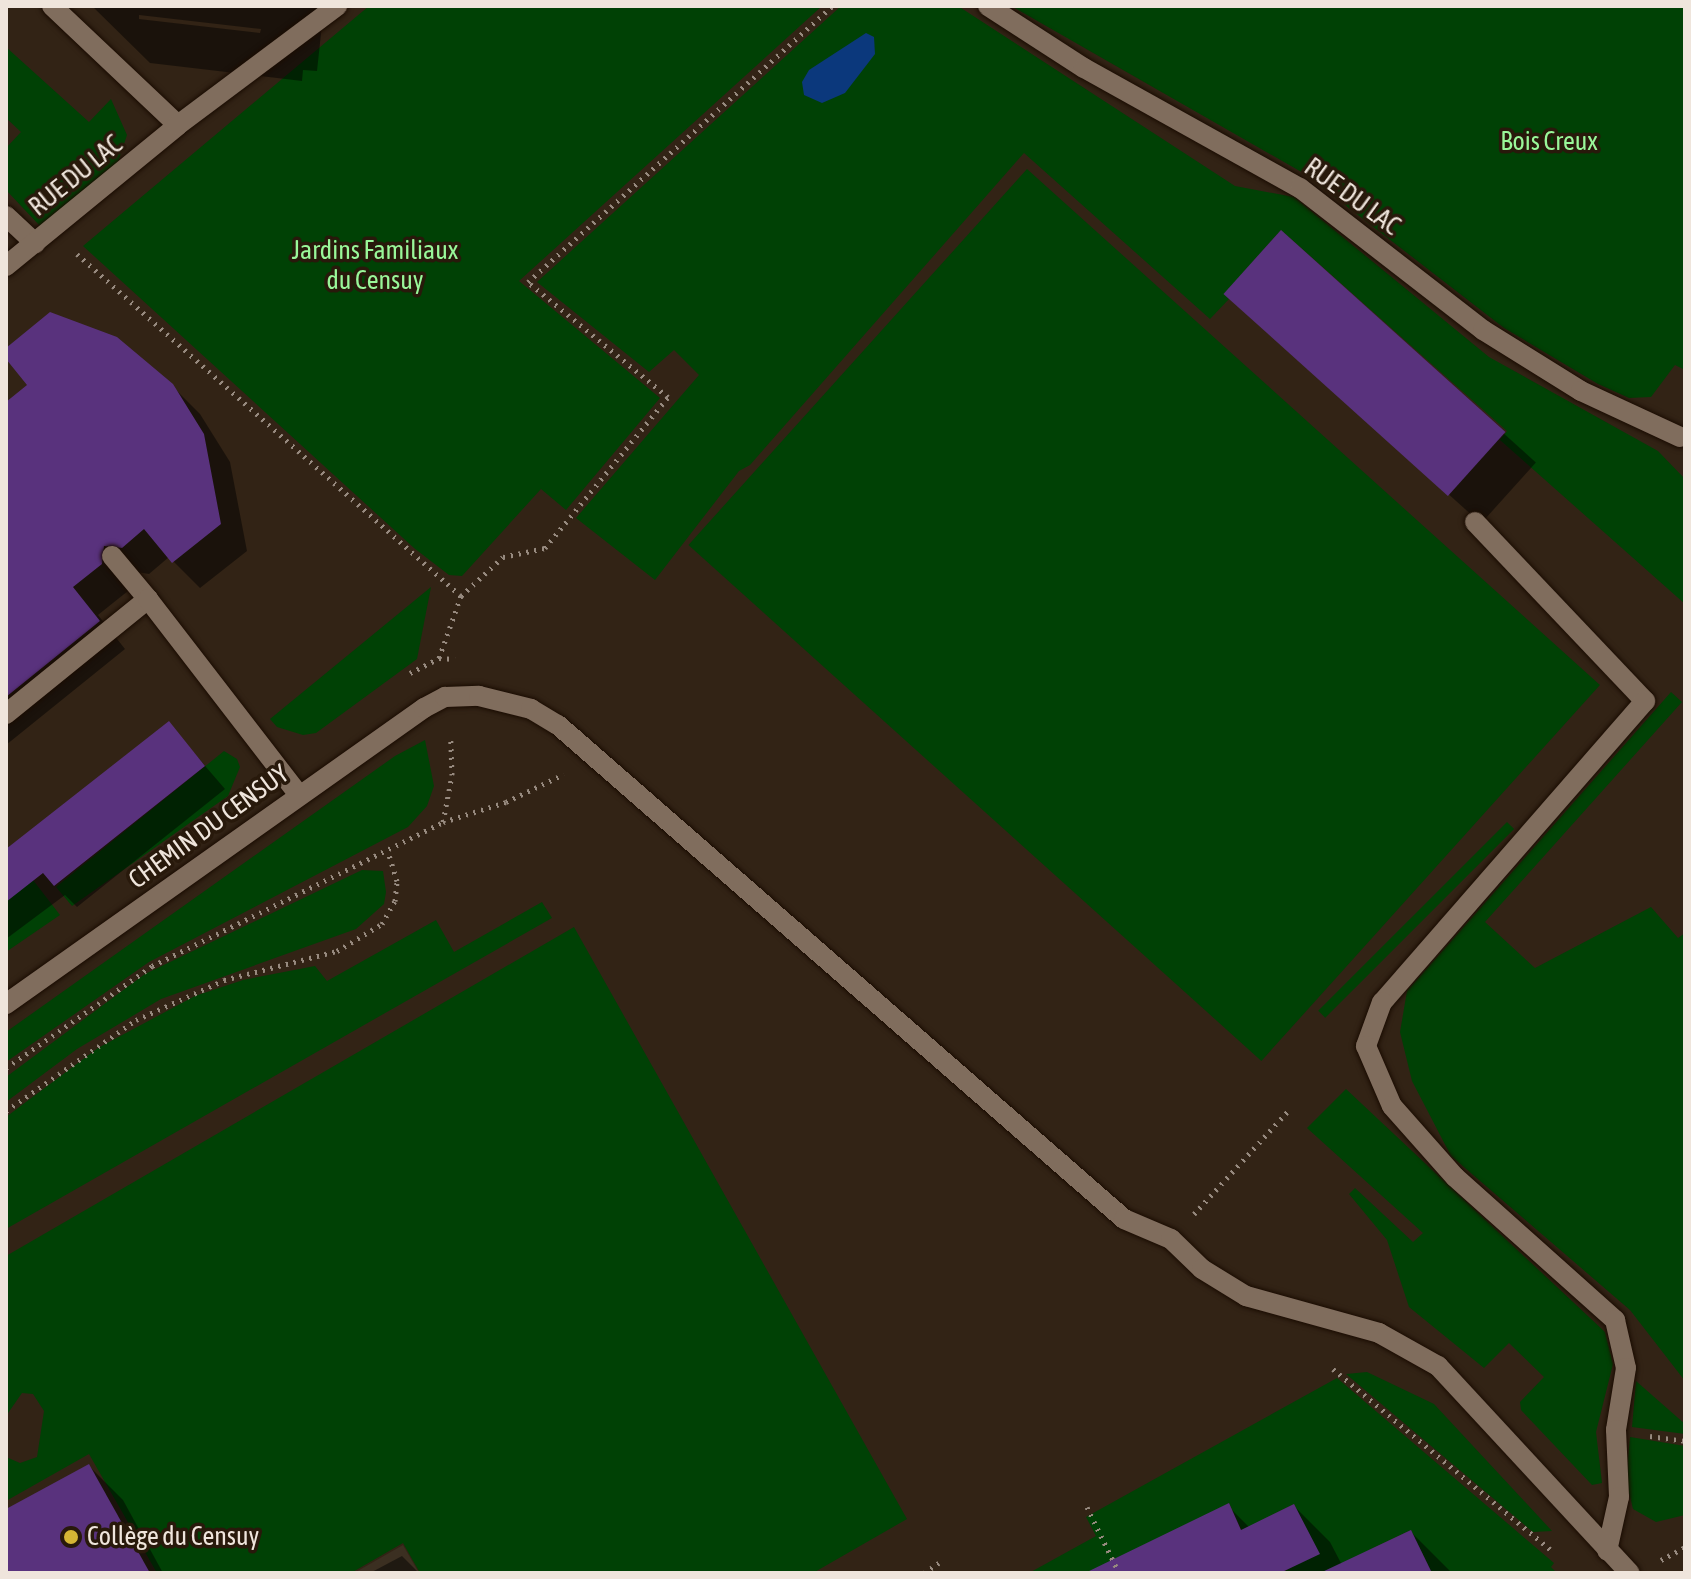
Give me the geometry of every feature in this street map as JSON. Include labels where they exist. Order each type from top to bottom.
[{"type":"street","points":[[52,6],[178,125]]},
{"type":"street","name":"RUE DU LAC","points":[[6,266],[178,125],[337,6]]},
{"type":"street","name":"RUE DU LAC","points":[[988,6],[1097,76],[1300,188],[1483,330],[1581,391],[1680,437]]},
{"type":"street","points":[[6,216],[43,237]]},
{"type":"street","points":[[1475,522],[1645,701],[1382,1002],[1366,1046],[1392,1106],[1455,1177],[1615,1320],[1626,1368],[1616,1430],[1619,1497],[1607,1551],[1630,1573]]},
{"type":"street","points":[[112,556],[299,795]]},
{"type":"street","points":[[6,714],[148,599]]},
{"type":"street","name":"CHEMIN DU CENSUY","points":[[6,1004],[299,795],[445,697],[501,700],[558,725],[1124,1219],[1171,1239],[1202,1269],[1246,1296],[1379,1333],[1438,1366],[1607,1551]]},
{"type":"path","points":[[439,658],[461,596],[503,557],[545,548],[668,397],[528,282],[832,6]]},
{"type":"path","points":[[43,237],[461,596]]},
{"type":"path","points":[[443,822],[452,775],[451,737]]},
{"type":"path","points":[[6,1068],[152,966],[388,852],[443,822],[506,802],[570,771]]},
{"type":"path","points":[[6,1111],[85,1051],[181,997],[224,980],[337,951],[363,937],[382,924],[395,901],[397,881],[388,852]]},
{"type":"path","points":[[1191,1218],[1289,1110]]},
{"type":"path","points":[[1333,1369],[1551,1550]]},
{"type":"path","points":[[1087,1507],[1119,1573]]},
{"type":"path","points":[[1653,1567],[1685,1547]]},
{"type":"path","points":[[924,1573],[939,1563]]},
{"type":"shaded area","points":[[403,1545],[419,1573],[354,1573]]},
{"type":"green space","name":"Jardins Familiaux du Censuy","points":[[369,6],[822,6],[519,281],[660,398],[566,510],[541,489],[462,576],[449,575],[414,548],[83,246]]},
{"type":"green space","points":[[841,6],[958,6],[1235,186],[1294,197],[1489,357],[1658,451],[1685,479],[1685,604],[1500,440],[1507,431],[1281,230],[1224,294],[1229,299],[1210,319],[1024,153],[750,465],[739,471],[655,580],[576,518],[699,375],[674,350],[649,372],[537,282]]},
{"type":"green space","name":"Bois Creux","points":[[1011,6],[1685,6],[1685,370],[1675,365],[1651,397],[1629,398],[1598,384],[1504,328],[1305,174]]},
{"type":"green space","points":[[6,47],[89,122],[111,99],[127,135],[117,165],[40,226],[6,190],[6,148],[21,132],[6,118]]},
{"type":"green space","points":[[1027,169],[1600,685],[1261,1061],[688,545]]},
{"type":"green space","points":[[431,587],[417,659],[316,733],[303,735],[277,727],[270,719]]},
{"type":"green space","points":[[1671,692],[1682,702],[1485,922],[1535,968],[1651,907],[1678,938],[1685,933],[1685,1381],[1630,1310],[1451,1156],[1412,1081],[1400,1032],[1407,991]]},
{"type":"green space","points":[[425,740],[434,786],[427,806],[408,827],[149,962],[6,1062],[6,1032],[395,756]]},
{"type":"green space","points":[[224,751],[237,759],[240,767],[228,796],[72,906],[56,887]]},
{"type":"green space","points":[[1507,822],[1514,829],[1325,1018],[1318,1011]]},
{"type":"green space","points":[[6,845],[60,915],[6,952]]},
{"type":"green space","points":[[362,870],[383,871],[386,892],[384,904],[356,929],[161,999],[77,1049],[6,1102],[6,1077],[145,974]]},
{"type":"green space","points":[[542,902],[552,918],[6,1229],[6,1117],[98,1048],[195,996],[243,980],[315,966],[327,981],[436,920],[454,952]]},
{"type":"green space","points":[[574,927],[907,1519],[813,1573],[420,1573],[403,1543],[351,1573],[157,1573],[89,1454],[6,1501],[6,1457],[20,1463],[37,1457],[44,1411],[33,1394],[22,1393],[6,1416],[6,1256]]},
{"type":"green space","points":[[1346,1089],[1605,1332],[1613,1364],[1596,1432],[1602,1483],[1592,1485],[1521,1410],[1520,1402],[1544,1377],[1509,1343],[1484,1368],[1409,1307],[1387,1240],[1349,1194],[1355,1188],[1413,1242],[1423,1233],[1307,1128]]},
{"type":"green space","points":[[1367,1372],[1434,1404],[1552,1531],[1533,1532],[1346,1374]]},
{"type":"green space","points":[[1337,1378],[1554,1563],[1551,1567],[1557,1573],[1432,1573],[1411,1530],[1369,1550],[1379,1573],[1262,1573],[1229,1503],[1124,1573],[1029,1573],[1096,1536],[1086,1517]],"holes":[[[1294,1504],[1319,1553],[1283,1572],[1258,1522]]]},
{"type":"green space","points":[[1636,1381],[1685,1424],[1685,1434],[1632,1427]]},
{"type":"green space","points":[[1630,1437],[1685,1446],[1685,1515],[1656,1522],[1633,1509],[1626,1480]]},
{"type":"water","points":[[866,33],[874,37],[875,54],[845,93],[822,103],[804,95],[802,82],[809,70]]},
{"type":"building","points":[[1281,230],[1505,432],[1448,496],[1223,294]]},
{"type":"building","points":[[50,312],[117,337],[173,384],[204,434],[221,524],[172,563],[144,529],[122,548],[104,546],[102,564],[73,587],[100,621],[6,697],[6,402],[27,385],[6,359],[6,348]]},
{"type":"building","points":[[169,721],[205,766],[54,886],[43,873],[6,902],[6,849]]},
{"type":"building","name":"Collège du Censuy","points":[[89,1464],[150,1573],[6,1573],[6,1509]]},
{"type":"building","points":[[1229,1503],[1241,1530],[1294,1504],[1320,1554],[1280,1573],[1085,1573]]},
{"type":"building","points":[[1411,1530],[1432,1573],[1320,1573]]},
{"type":"place","name":"Collège du Censuy","points":[[71,1537]]}]
